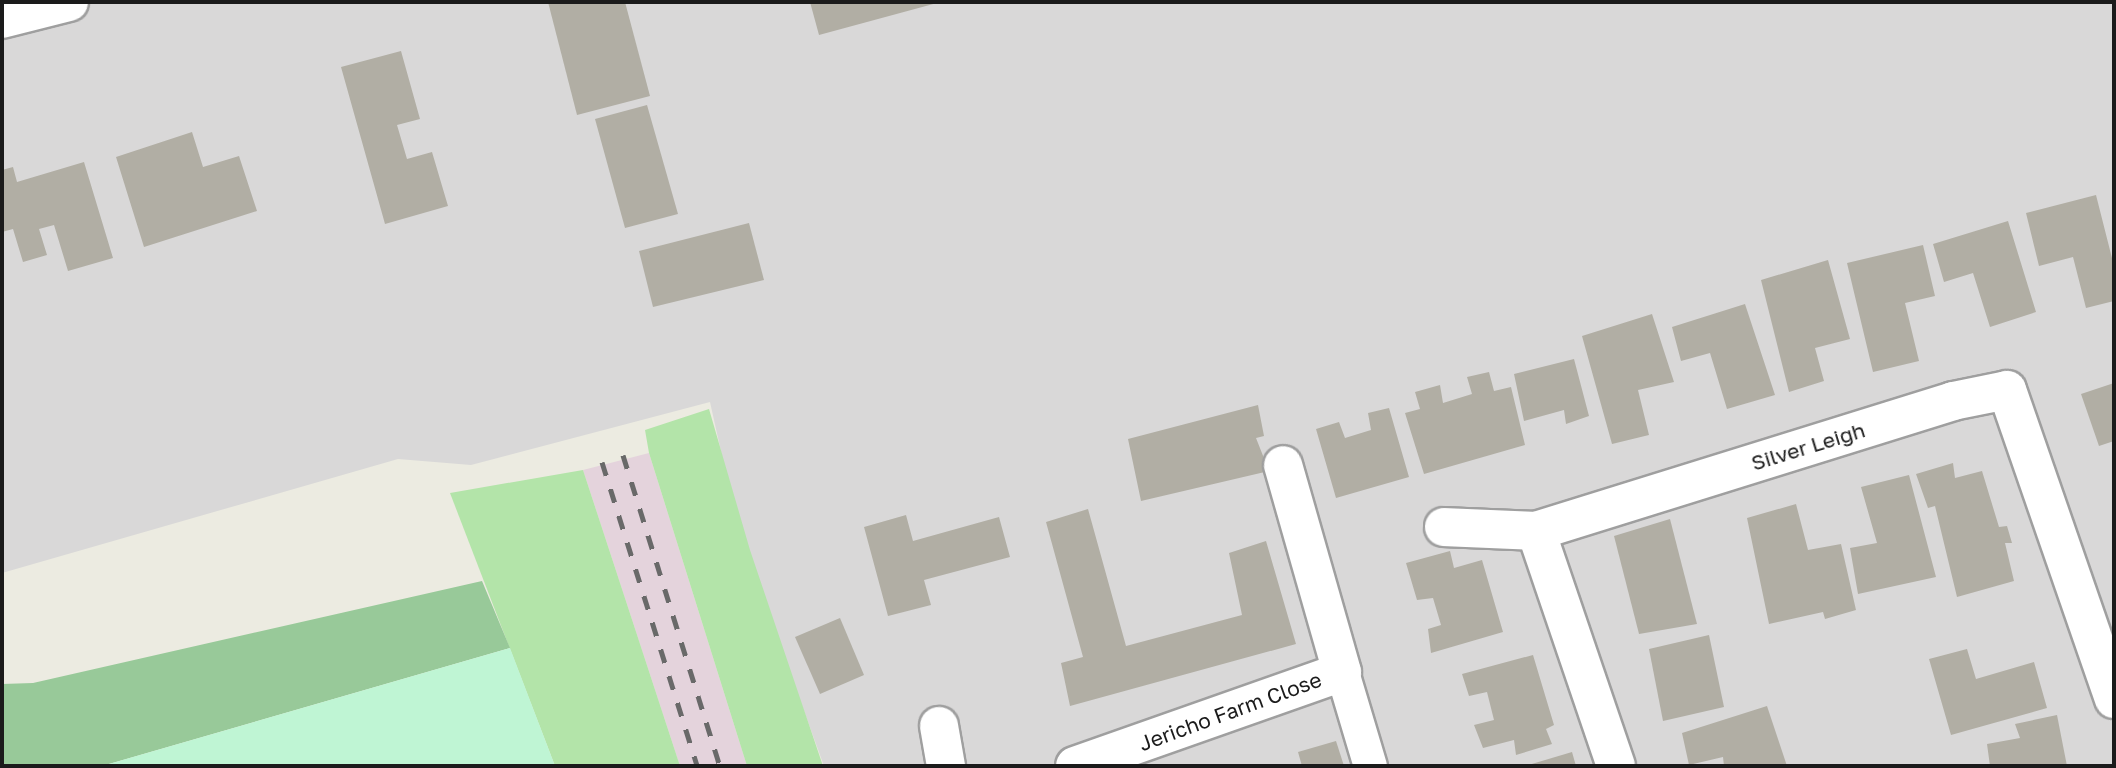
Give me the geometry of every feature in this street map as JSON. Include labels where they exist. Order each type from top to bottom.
[{"type":"street","points":[[2,17],[69,2]]},
{"type":"street","name":"Silver Leigh","points":[[1536,531],[1953,401],[2007,390],[2114,699]]},
{"type":"street","name":"Jericho Farm Close","points":[[1075,766],[1342,672],[1283,465]]},
{"type":"street","points":[[1444,527],[1536,531],[1616,766]]},
{"type":"street","points":[[1342,672],[1370,766]]},
{"type":"street","points":[[939,726],[946,766]]},
{"type":"shaded area","points":[[2,2],[2114,2],[2114,766],[824,766],[739,532],[710,402],[471,465],[398,459],[2,573]]},
{"type":"shaded area","points":[[649,453],[747,766],[680,766],[583,470]]},
{"type":"green space","points":[[709,409],[750,550],[823,766],[747,766],[649,453],[645,430]]},
{"type":"green space","points":[[583,470],[680,766],[555,766],[450,493]]},
{"type":"green space","points":[[482,581],[510,648],[102,766],[2,766],[2,684],[33,683]]},
{"type":"green space","points":[[510,648],[555,766],[102,766]]},
{"type":"building","points":[[548,2],[625,2],[650,96],[577,115]]},
{"type":"building","points":[[810,2],[937,2],[937,3],[819,35]]},
{"type":"building","points":[[401,51],[420,119],[397,125],[407,159],[432,152],[448,206],[385,224],[341,67]]},
{"type":"building","points":[[647,105],[678,214],[625,228],[595,119]]},
{"type":"building","points":[[192,132],[203,167],[239,156],[257,211],[144,247],[116,157]]},
{"type":"building","points":[[84,162],[113,258],[68,271],[54,225],[39,229],[47,255],[23,262],[13,229],[2,232],[2,170],[13,167],[17,182]]},
{"type":"building","points":[[2096,195],[2114,266],[2114,301],[2086,308],[2073,257],[2039,266],[2026,213]]},
{"type":"building","points":[[2008,221],[2036,312],[1990,327],[1973,273],[1944,282],[1933,244]]},
{"type":"building","points":[[749,223],[764,280],[653,307],[639,251]]},
{"type":"building","points":[[1923,245],[1935,296],[1905,303],[1919,361],[1873,372],[1847,263]]},
{"type":"building","points":[[1828,260],[1850,339],[1815,348],[1824,381],[1789,392],[1761,280]]},
{"type":"building","points":[[1745,304],[1775,395],[1727,409],[1710,353],[1681,361],[1672,327]]},
{"type":"building","points":[[1652,314],[1674,382],[1638,390],[1649,435],[1612,444],[1582,336]]},
{"type":"building","points":[[1574,359],[1589,416],[1566,424],[1564,410],[1524,421],[1514,374]]},
{"type":"building","points":[[1489,372],[1494,391],[1511,387],[1525,445],[1424,474],[1405,413],[1420,409],[1415,392],[1440,385],[1443,403],[1472,394],[1467,377]]},
{"type":"building","points":[[2114,383],[2114,441],[2099,446],[2081,394]]},
{"type":"building","points":[[1258,405],[1264,436],[1256,438],[1269,471],[1141,501],[1128,439]]},
{"type":"building","points":[[1389,408],[1409,477],[1336,498],[1316,429],[1339,422],[1345,438],[1371,430],[1368,413]]},
{"type":"building","points":[[1953,463],[1955,478],[1982,471],[1999,527],[2007,526],[2012,543],[2005,543],[2014,581],[1957,597],[1935,506],[1928,508],[1916,474]]},
{"type":"building","points":[[1909,475],[1936,577],[1858,594],[1850,548],[1877,543],[1861,487]]},
{"type":"building","points":[[1796,504],[1808,550],[1841,544],[1856,610],[1825,619],[1823,612],[1769,624],[1747,518]]},
{"type":"building","points":[[1088,509],[1126,646],[1242,615],[1229,553],[1266,541],[1296,644],[1070,706],[1061,663],[1083,657],[1046,522]]},
{"type":"building","points":[[906,515],[913,541],[999,517],[1010,557],[924,580],[931,605],[888,616],[864,527]]},
{"type":"building","points":[[1670,519],[1697,624],[1639,634],[1614,536]]},
{"type":"building","points":[[1450,551],[1454,568],[1482,560],[1503,632],[1431,653],[1428,629],[1441,625],[1433,598],[1417,600],[1406,563]]},
{"type":"building","points":[[840,618],[864,675],[820,694],[795,637]]},
{"type":"building","points":[[1709,635],[1724,707],[1663,721],[1649,649]]},
{"type":"building","points":[[1967,649],[1976,679],[2034,662],[2047,708],[1951,735],[1929,659]]},
{"type":"building","points":[[1533,655],[1554,725],[1546,729],[1552,744],[1516,755],[1514,740],[1483,748],[1474,725],[1494,720],[1487,692],[1469,696],[1462,674]]},
{"type":"building","points":[[1767,706],[1787,766],[1724,766],[1723,757],[1689,765],[1682,733]]},
{"type":"building","points":[[2057,715],[2067,766],[1990,766],[1987,744],[2020,738],[2015,724]]},
{"type":"building","points":[[1336,741],[1344,766],[1302,766],[1298,752]]},
{"type":"building","points":[[1572,752],[1576,766],[1525,766]]},
{"type":"railway","points":[[623,455],[720,766]]},
{"type":"railway","points":[[602,462],[697,766]]}]
